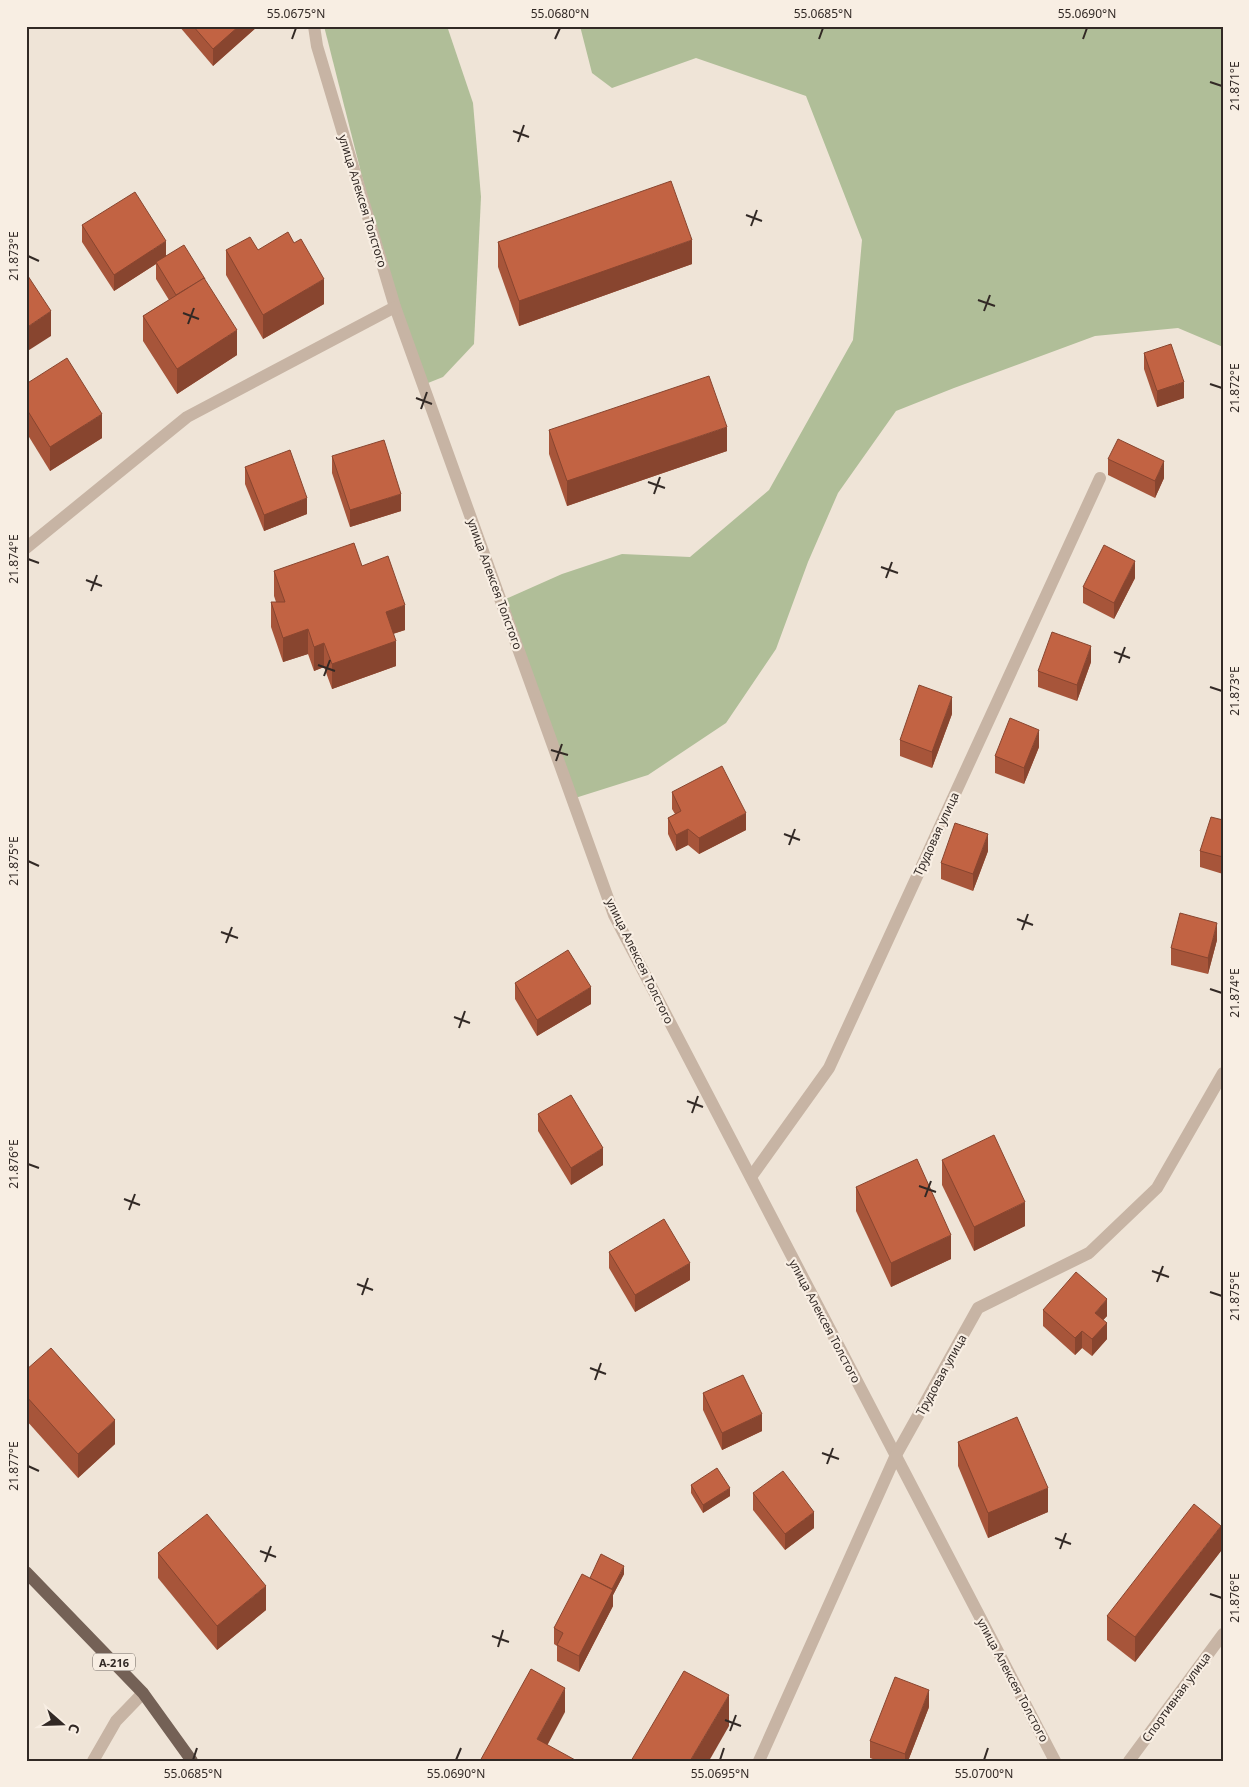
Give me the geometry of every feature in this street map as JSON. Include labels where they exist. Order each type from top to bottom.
[{"type":"main road","name":"А-216","points":[[26,1572],[143,1693],[192,1761]]},
{"type":"street","name":"улица Алексея Толстого","points":[[314,26],[318,46],[395,307],[614,915],[1055,1761]]},
{"type":"street","points":[[26,548],[187,417],[395,307]]},
{"type":"street","name":"Трудовая улица","points":[[751,1177],[829,1068],[1100,478]]},
{"type":"street","name":"Трудовая улица","points":[[759,1761],[896,1455],[978,1308],[1089,1253],[1157,1188],[1223,1073]]},
{"type":"street","name":"Спортивная улица","points":[[1130,1761],[1223,1634]]},
{"type":"street","points":[[93,1761],[116,1721],[143,1693]]},
{"type":"green space","points":[[324,26],[447,26],[473,103],[481,197],[474,344],[443,377],[423,385],[395,307]]},
{"type":"green space","points":[[580,26],[1223,26],[1223,347],[1178,328],[1095,336],[896,411],[838,493],[808,562],[776,649],[726,723],[648,775],[572,799],[501,601],[562,574],[622,554],[690,557],[769,490],[853,340],[862,240],[806,96],[696,58],[612,88],[592,73]]},
{"type":"building","points":[[193,26],[239,26],[213,49]]},
{"type":"building","points":[[671,181],[692,240],[519,301],[498,242]]},
{"type":"building","points":[[135,192],[166,241],[114,275],[82,225]]},
{"type":"building","points":[[288,232],[294,243],[301,239],[324,279],[263,315],[226,250],[250,237],[258,250]]},
{"type":"building","points":[[184,245],[205,279],[176,295],[156,262]]},
{"type":"building","points":[[26,273],[51,311],[26,328]]},
{"type":"building","points":[[204,278],[237,330],[177,369],[143,316]]},
{"type":"building","points":[[1171,344],[1184,382],[1157,391],[1144,353]]},
{"type":"building","points":[[67,358],[102,414],[50,447],[26,408],[26,384]]},
{"type":"building","points":[[709,376],[727,427],[567,481],[549,430]]},
{"type":"building","points":[[1118,439],[1164,461],[1155,481],[1108,459]]},
{"type":"building","points":[[384,440],[401,494],[350,510],[332,456]]},
{"type":"building","points":[[290,450],[307,498],[264,515],[245,467]]},
{"type":"building","points":[[354,543],[362,566],[388,556],[405,605],[386,612],[396,641],[332,664],[324,643],[314,647],[308,629],[283,638],[271,602],[285,602],[274,571]]},
{"type":"building","points":[[1104,545],[1135,561],[1114,603],[1083,587]]},
{"type":"building","points":[[1052,632],[1091,646],[1077,685],[1038,671]]},
{"type":"building","points":[[919,685],[952,697],[932,752],[900,740]]},
{"type":"building","points":[[1010,718],[1039,730],[1024,768],[995,756]]},
{"type":"building","points":[[722,766],[746,813],[699,838],[688,829],[676,835],[668,818],[681,811],[672,792]]},
{"type":"building","points":[[1211,817],[1223,820],[1223,857],[1200,851]]},
{"type":"building","points":[[955,823],[988,834],[973,874],[941,863]]},
{"type":"building","points":[[1180,913],[1217,923],[1208,958],[1171,948]]},
{"type":"building","points":[[568,950],[591,987],[537,1020],[515,983]]},
{"type":"building","points":[[571,1095],[603,1148],[571,1168],[538,1114]]},
{"type":"building","points":[[994,1135],[1025,1202],[974,1227],[942,1160]]},
{"type":"building","points":[[917,1159],[951,1235],[891,1263],[856,1187]]},
{"type":"building","points":[[664,1219],[690,1263],[635,1295],[609,1252]]},
{"type":"building","points":[[1076,1272],[1107,1299],[1095,1313],[1107,1323],[1092,1339],[1082,1331],[1075,1338],[1043,1310]]},
{"type":"building","points":[[51,1348],[115,1420],[78,1454],[26,1396],[26,1370]]},
{"type":"building","points":[[743,1375],[762,1414],[722,1433],[703,1393]]},
{"type":"building","points":[[1017,1417],[1048,1488],[988,1513],[958,1442]]},
{"type":"building","points":[[717,1468],[730,1488],[703,1505],[691,1485]]},
{"type":"building","points":[[783,1471],[814,1512],[785,1534],[753,1493]]},
{"type":"building","points":[[1194,1504],[1221,1526],[1135,1637],[1107,1616]]},
{"type":"building","points":[[207,1514],[266,1586],[217,1626],[158,1553]]},
{"type":"building","points":[[601,1554],[624,1566],[612,1589],[590,1578]]},
{"type":"building","points":[[582,1574],[613,1590],[579,1656],[557,1645],[563,1633],[554,1628]]},
{"type":"building","points":[[531,1669],[565,1688],[537,1739],[577,1761],[480,1761]]},
{"type":"building","points":[[684,1671],[729,1695],[690,1761],[631,1761]]},
{"type":"building","points":[[895,1677],[929,1690],[905,1754],[870,1741]]}]
